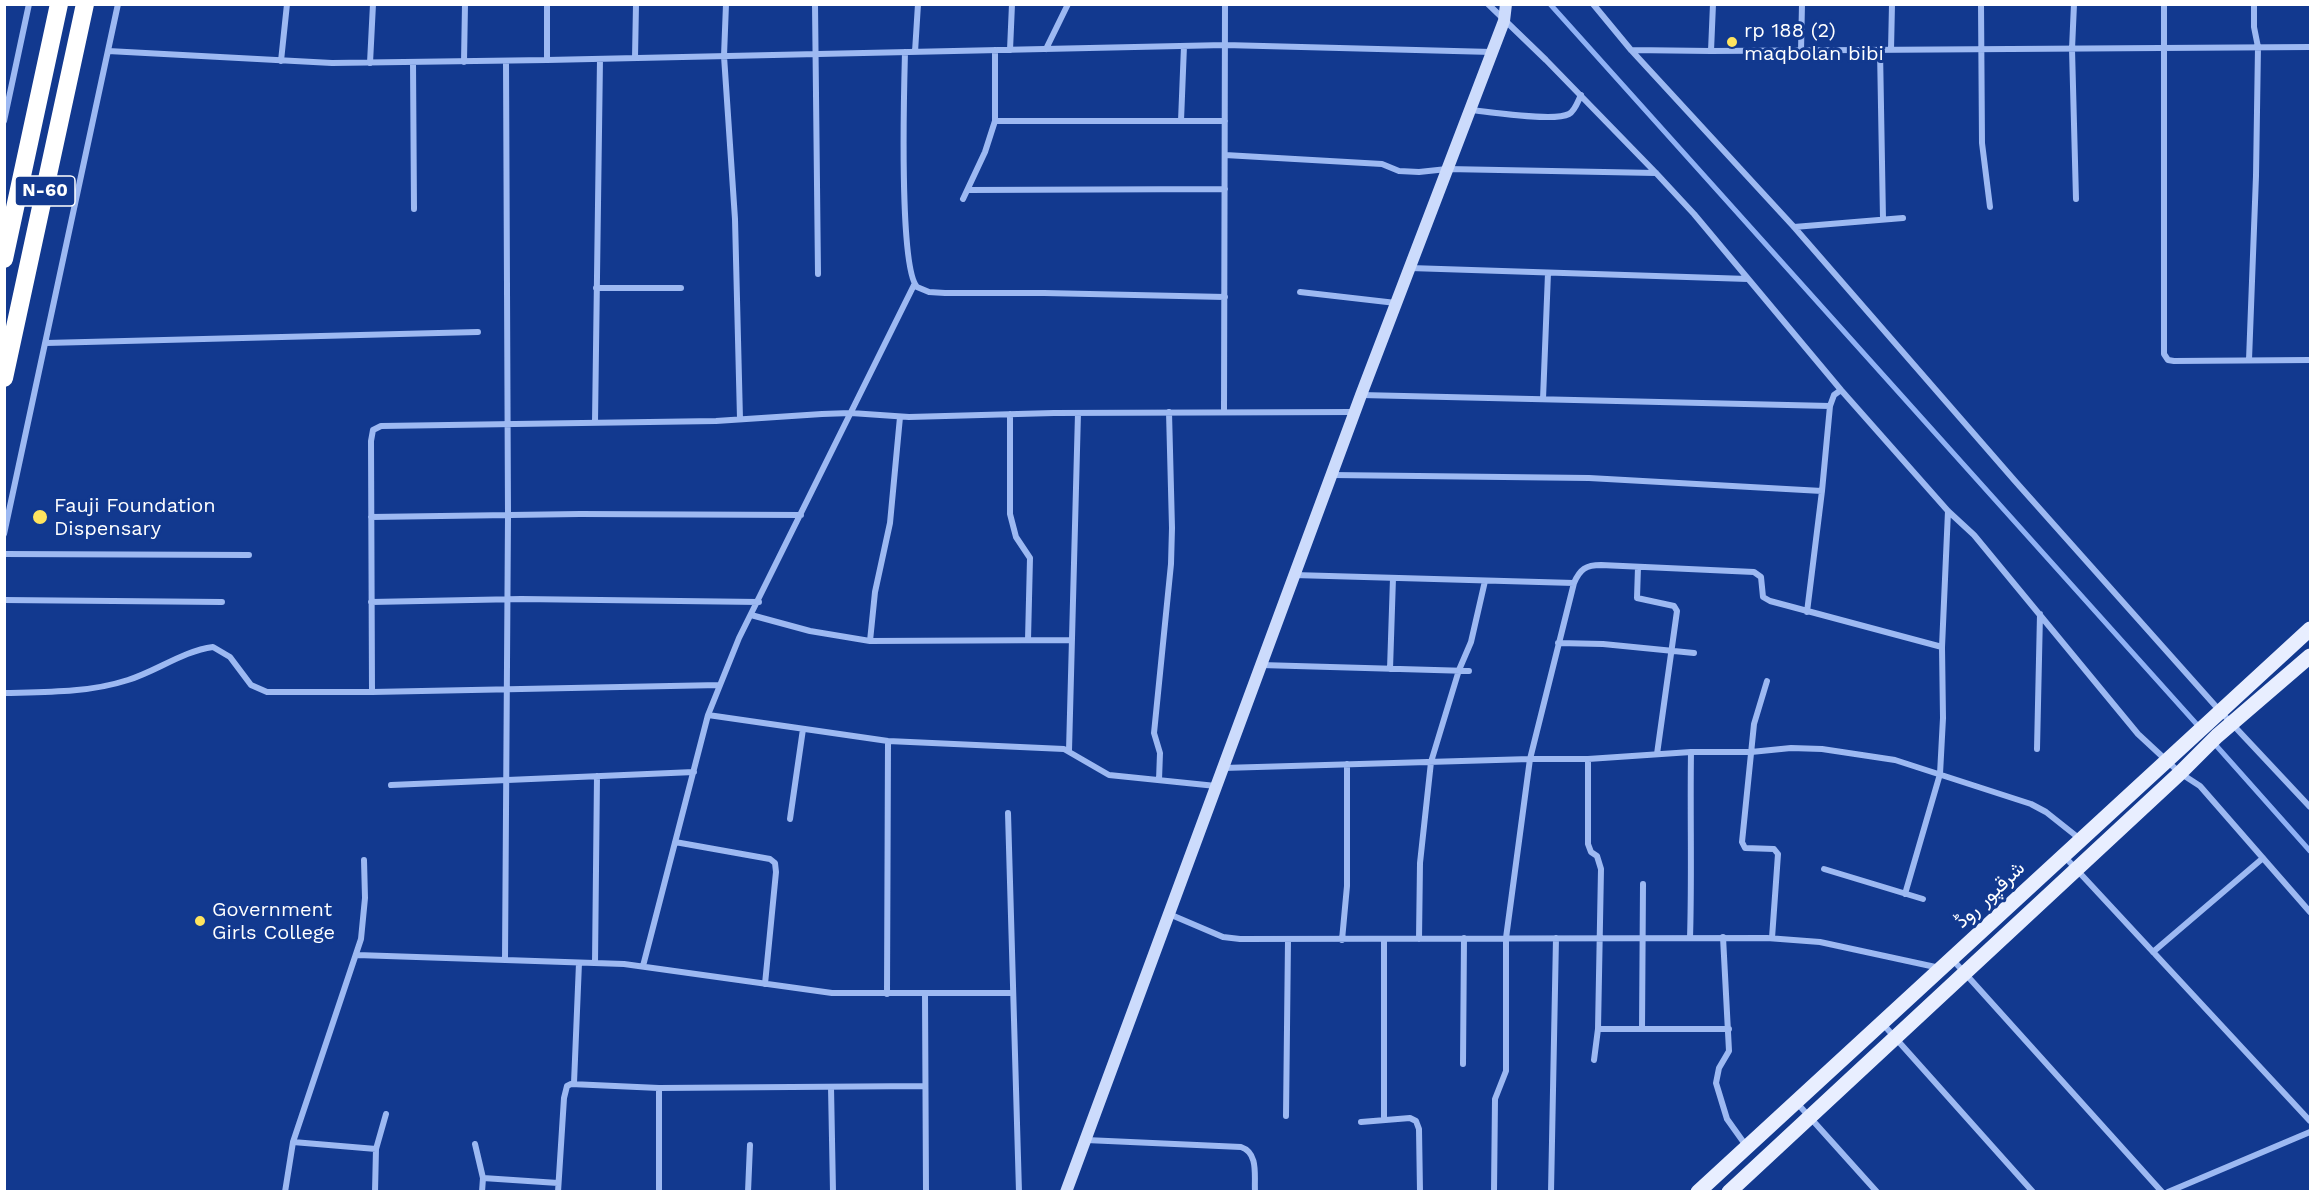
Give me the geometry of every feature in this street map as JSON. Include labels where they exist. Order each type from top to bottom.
[{"type":"highway","name":"N-60","points":[[4,259],[59,4]]},
{"type":"highway","name":"N-60","points":[[4,378],[85,4]]},
{"type":"main road","name":"شرقپور روڈ","points":[[1698,1191],[2310,629]]},
{"type":"main road","name":"شرقپور روڈ","points":[[1729,1191],[1966,973],[2217,736],[2310,656]]},
{"type":"street","points":[[4,121],[29,4]]},
{"type":"street","points":[[4,534],[118,4]]},
{"type":"street","points":[[280,61],[287,4]]},
{"type":"street","points":[[370,63],[373,4]]},
{"type":"street","points":[[464,62],[465,4]]},
{"type":"street","points":[[547,4],[547,60]]},
{"type":"street","points":[[635,58],[636,4]]},
{"type":"street","points":[[726,4],[724,57],[735,219],[740,419]]},
{"type":"street","points":[[815,4],[818,274]]},
{"type":"street","points":[[915,52],[918,4]]},
{"type":"street","points":[[1010,50],[1012,4]]},
{"type":"street","points":[[1046,49],[1068,4]]},
{"type":"street","points":[[1224,412],[1225,4]]},
{"type":"street","points":[[1488,4],[1656,172],[1841,390],[1948,512],[1974,535],[2138,735],[2200,786],[2310,912]]},
{"type":"street","points":[[1593,4],[1631,50],[1794,227],[2015,481],[2220,711],[2310,807]]},
{"type":"street","points":[[1711,51],[1713,4]]},
{"type":"street","points":[[1801,51],[1802,4]]},
{"type":"street","points":[[1891,50],[1892,4]]},
{"type":"street","points":[[1981,4],[1982,144],[1990,207]]},
{"type":"street","points":[[2074,4],[2072,49],[2076,199]]},
{"type":"street","points":[[2164,4],[2164,354],[2168,360],[2175,361],[2310,360]]},
{"type":"street","points":[[2249,360],[2258,47],[2254,27],[2254,4]]},
{"type":"street","points":[[1066,1191],[1361,394],[1504,21],[1506,6]]},
{"type":"street","points":[[108,51],[280,61],[370,63],[1225,45],[1492,52]]},
{"type":"street","points":[[1181,121],[1184,46]]},
{"type":"street","points":[[1631,50],[2310,47]]},
{"type":"street","points":[[963,199],[985,152],[995,121],[995,50]]},
{"type":"street","points":[[1880,50],[1883,219]]},
{"type":"street","points":[[905,52],[905,210],[911,277],[914,285],[923,291],[945,293],[1044,292],[1225,297]]},
{"type":"street","points":[[595,422],[600,59]]},
{"type":"street","points":[[505,960],[508,516],[506,61]]},
{"type":"street","points":[[413,62],[414,209]]},
{"type":"street","points":[[4,77],[14,77]]},
{"type":"street","points":[[1470,110],[1543,116],[1566,115],[1572,111],[1581,95]]},
{"type":"street","points":[[995,121],[1225,121]]},
{"type":"street","points":[[1225,155],[1382,164],[1404,171],[1447,169],[1656,172]]},
{"type":"street","points":[[968,190],[1225,189]]},
{"type":"street","points":[[1794,227],[1903,218]]},
{"type":"street","points":[[1409,268],[1748,279]]},
{"type":"street","points":[[1543,399],[1548,273]]},
{"type":"street","points":[[643,966],[708,715],[751,615],[914,285]]},
{"type":"street","points":[[596,288],[681,288]]},
{"type":"street","points":[[1300,292],[1396,303]]},
{"type":"street","points":[[46,343],[478,332]]},
{"type":"street","points":[[1807,612],[1830,405],[1834,395],[1841,390]]},
{"type":"street","points":[[1361,394],[1830,405]]},
{"type":"street","points":[[372,692],[371,441],[372,432],[385,426],[740,419],[851,413],[900,417],[1169,412],[1355,412]]},
{"type":"street","points":[[1159,780],[1160,753],[1154,733],[1171,564],[1169,412]]},
{"type":"street","points":[[1069,751],[1078,413]]},
{"type":"street","points":[[1010,414],[1010,514],[1016,537],[1030,558],[1029,640]]},
{"type":"street","points":[[870,641],[875,592],[890,523],[900,417]]},
{"type":"street","points":[[1332,475],[1588,478],[1822,491]]},
{"type":"street","points":[[1905,894],[1940,774],[1943,718],[1942,647],[1948,512]]},
{"type":"street","points":[[371,517],[801,515]]},
{"type":"street","points":[[4,554],[249,555]]},
{"type":"street","points":[[1494,1191],[1495,1099],[1506,1071],[1506,938],[1530,759],[1574,583],[1579,573],[1587,566],[1754,572],[1761,577],[1762,594],[1766,600],[1942,647]]},
{"type":"street","points":[[1638,567],[1636,598],[1674,606],[1677,609],[1673,650],[1656,754]]},
{"type":"street","points":[[1294,575],[1574,583]]},
{"type":"street","points":[[1390,669],[1392,578]]},
{"type":"street","points":[[1419,939],[1420,863],[1431,762],[1459,670],[1471,642],[1485,581]]},
{"type":"street","points":[[4,600],[222,602]]},
{"type":"street","points":[[371,602],[507,600],[759,602]]},
{"type":"street","points":[[2037,748],[2040,614]]},
{"type":"street","points":[[751,615],[820,633],[870,641],[1072,640]]},
{"type":"street","points":[[1558,644],[1603,644],[1694,653]]},
{"type":"street","points":[[4,693],[63,692],[107,685],[128,680],[194,652],[213,647],[230,657],[250,685],[267,692],[720,685]]},
{"type":"street","points":[[1261,666],[1469,671]]},
{"type":"street","points":[[1767,681],[1756,716],[1742,842],[1745,848],[1774,849],[1778,854],[1772,938]]},
{"type":"street","points":[[708,715],[888,741],[1053,748],[1069,751],[1109,775],[1216,786]]},
{"type":"street","points":[[790,819],[803,729]]},
{"type":"street","points":[[887,994],[888,741]]},
{"type":"street","points":[[1223,768],[1588,759],[1690,752],[1751,752],[1791,748],[1861,753],[1894,760],[2031,804],[2046,812],[2080,839]]},
{"type":"street","points":[[1690,752],[1689,837],[1693,863],[1690,938]]},
{"type":"street","points":[[1588,759],[1588,844],[1591,852],[1597,855],[1601,868],[1598,1029],[1594,1060]]},
{"type":"street","points":[[1342,939],[1347,886],[1347,764]]},
{"type":"street","points":[[392,785],[694,772]]},
{"type":"street","points":[[595,963],[597,776]]},
{"type":"street","points":[[1008,813],[1019,1191]]},
{"type":"street","points":[[675,842],[770,859],[775,863],[765,984]]},
{"type":"street","points":[[2063,855],[2310,1121]]},
{"type":"street","points":[[2153,952],[2263,858]]},
{"type":"street","points":[[285,1191],[292,1142],[357,955],[363,927],[364,860]]},
{"type":"street","points":[[1824,869],[1923,899]]},
{"type":"street","points":[[1642,1029],[1643,884]]},
{"type":"street","points":[[1169,914],[1222,937],[1240,939],[1772,938],[1820,942],[1946,963],[1966,973],[2162,1191]]},
{"type":"street","points":[[1464,938],[1464,1064]]},
{"type":"street","points":[[1551,1191],[1556,938]]},
{"type":"street","points":[[1724,938],[1729,1029],[1728,1056],[1719,1068],[1716,1083],[1727,1119],[1747,1147]]},
{"type":"street","points":[[1384,939],[1384,1120]]},
{"type":"street","points":[[1286,1116],[1288,940]]},
{"type":"street","points":[[357,955],[643,966],[832,993],[1013,993]]},
{"type":"street","points":[[574,1083],[579,963]]},
{"type":"street","points":[[925,994],[926,1191]]},
{"type":"street","points":[[1882,1023],[2033,1191]]},
{"type":"street","points":[[1598,1029],[1729,1029]]},
{"type":"street","points":[[558,1191],[564,1098],[567,1086],[574,1083],[659,1088],[924,1086]]},
{"type":"street","points":[[831,1087],[833,1191]]},
{"type":"street","points":[[659,1088],[659,1191]]},
{"type":"street","points":[[1796,1102],[1877,1191]]},
{"type":"street","points":[[375,1191],[376,1149],[386,1114]]},
{"type":"street","points":[[1361,1122],[1410,1118],[1416,1121],[1419,1129],[1420,1191]]},
{"type":"street","points":[[2168,1191],[2310,1132]]},
{"type":"street","points":[[1085,1140],[1241,1147],[1249,1151],[1253,1158],[1255,1191]]},
{"type":"street","points":[[292,1142],[376,1149]]},
{"type":"street","points":[[475,1144],[483,1178],[482,1191]]},
{"type":"street","points":[[748,1191],[750,1145]]},
{"type":"street","points":[[483,1178],[558,1183]]},
{"type":"waterway","points":[[1550,4],[2201,729]]},
{"type":"waterway","points":[[2213,742],[2310,851]]},
{"type":"place","name":"rp 188 (2) maqbolan bibi","points":[[1732,42]]},
{"type":"place","name":"Fauji Foundation Dispensary","points":[[40,517]]},
{"type":"place","name":"Government Girls College","points":[[200,921]]}]
